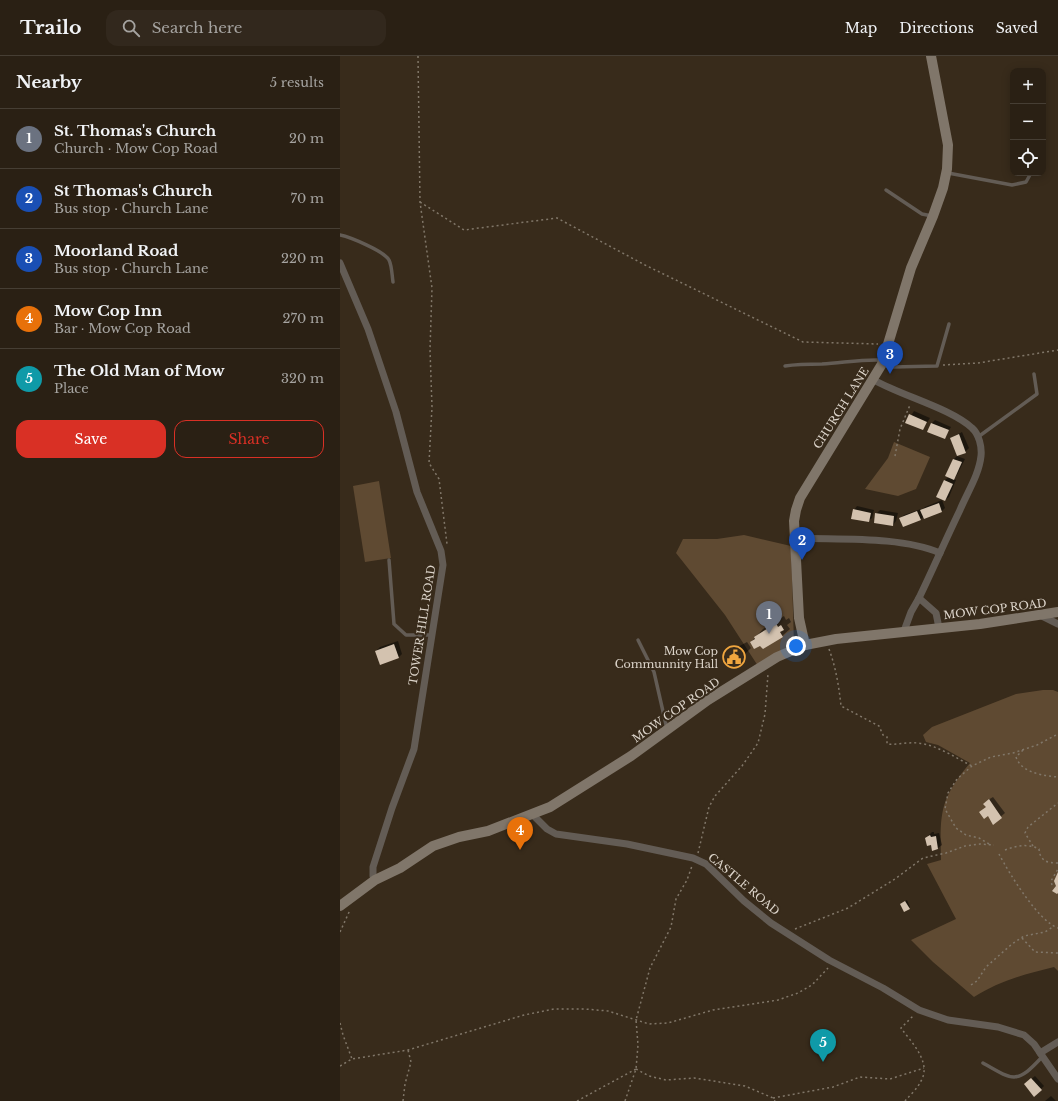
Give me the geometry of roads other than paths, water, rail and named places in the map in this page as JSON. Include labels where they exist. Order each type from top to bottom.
[{"type":"street","name":"CHURCH LANE","points":[[805,645],[799,618],[794,521],[796,510],[800,498],[874,380],[883,362],[911,268],[933,216],[947,173],[948,145],[931,56]]},
{"type":"street","name":"TOWER HILL ROAD","points":[[340,263],[368,329],[396,412],[417,492],[441,551],[443,565],[414,749],[392,808],[373,867],[372,876],[375,880]]},
{"type":"street","points":[[874,380],[966,423],[973,429],[978,437],[981,456],[974,479],[919,598],[911,612],[904,631]]},
{"type":"street","points":[[796,538],[900,544],[928,548],[940,553]]},
{"type":"street","points":[[919,598],[936,613],[939,628]]},
{"type":"street","name":"MOW COP ROAD","points":[[340,906],[375,880],[400,868],[433,846],[459,837],[488,831],[550,807],[602,775],[708,700],[777,657],[805,645],[904,631],[1042,616],[1058,612]]},
{"type":"street","points":[[1042,616],[1058,624]]},
{"type":"street","name":"CASTLE ROAD","points":[[532,814],[547,829],[556,834],[627,844],[695,858],[706,864],[744,901],[787,933],[833,962],[900,998],[919,1010],[948,1020],[998,1026],[1017,1032],[1034,1044],[1058,1079]]},
{"type":"street","points":[[1041,1055],[1058,1042]]},
{"type":"lane","points":[[947,173],[1012,184],[1026,182],[1030,176]]},
{"type":"lane","points":[[886,190],[922,214],[933,216]]},
{"type":"lane","points":[[340,235],[382,254],[390,261],[393,282]]},
{"type":"lane","points":[[785,366],[861,359],[883,362],[892,367],[937,366],[949,324]]},
{"type":"lane","points":[[978,437],[1037,394],[1034,374]]},
{"type":"lane","points":[[389,560],[394,624],[406,635],[431,635]]},
{"type":"lane","points":[[638,640],[654,672],[667,730]]},
{"type":"lane","points":[[982,1063],[1006,1076],[1014,1078],[1023,1075],[1041,1055]]},
{"type":"place","name":"Moorland Road","points":[[890,374]]},
{"type":"place","name":"St Thomas's Church","points":[[802,560]]},
{"type":"place","name":"St. Thomas's Church","points":[[769,634]]},
{"type":"place","name":"Mow Cop Communnity Hall","points":[[734,657]]},
{"type":"place","name":"Mow Cop Inn","points":[[520,850]]},
{"type":"place","name":"The Old Man of Mow","points":[[823,1062]]}]
